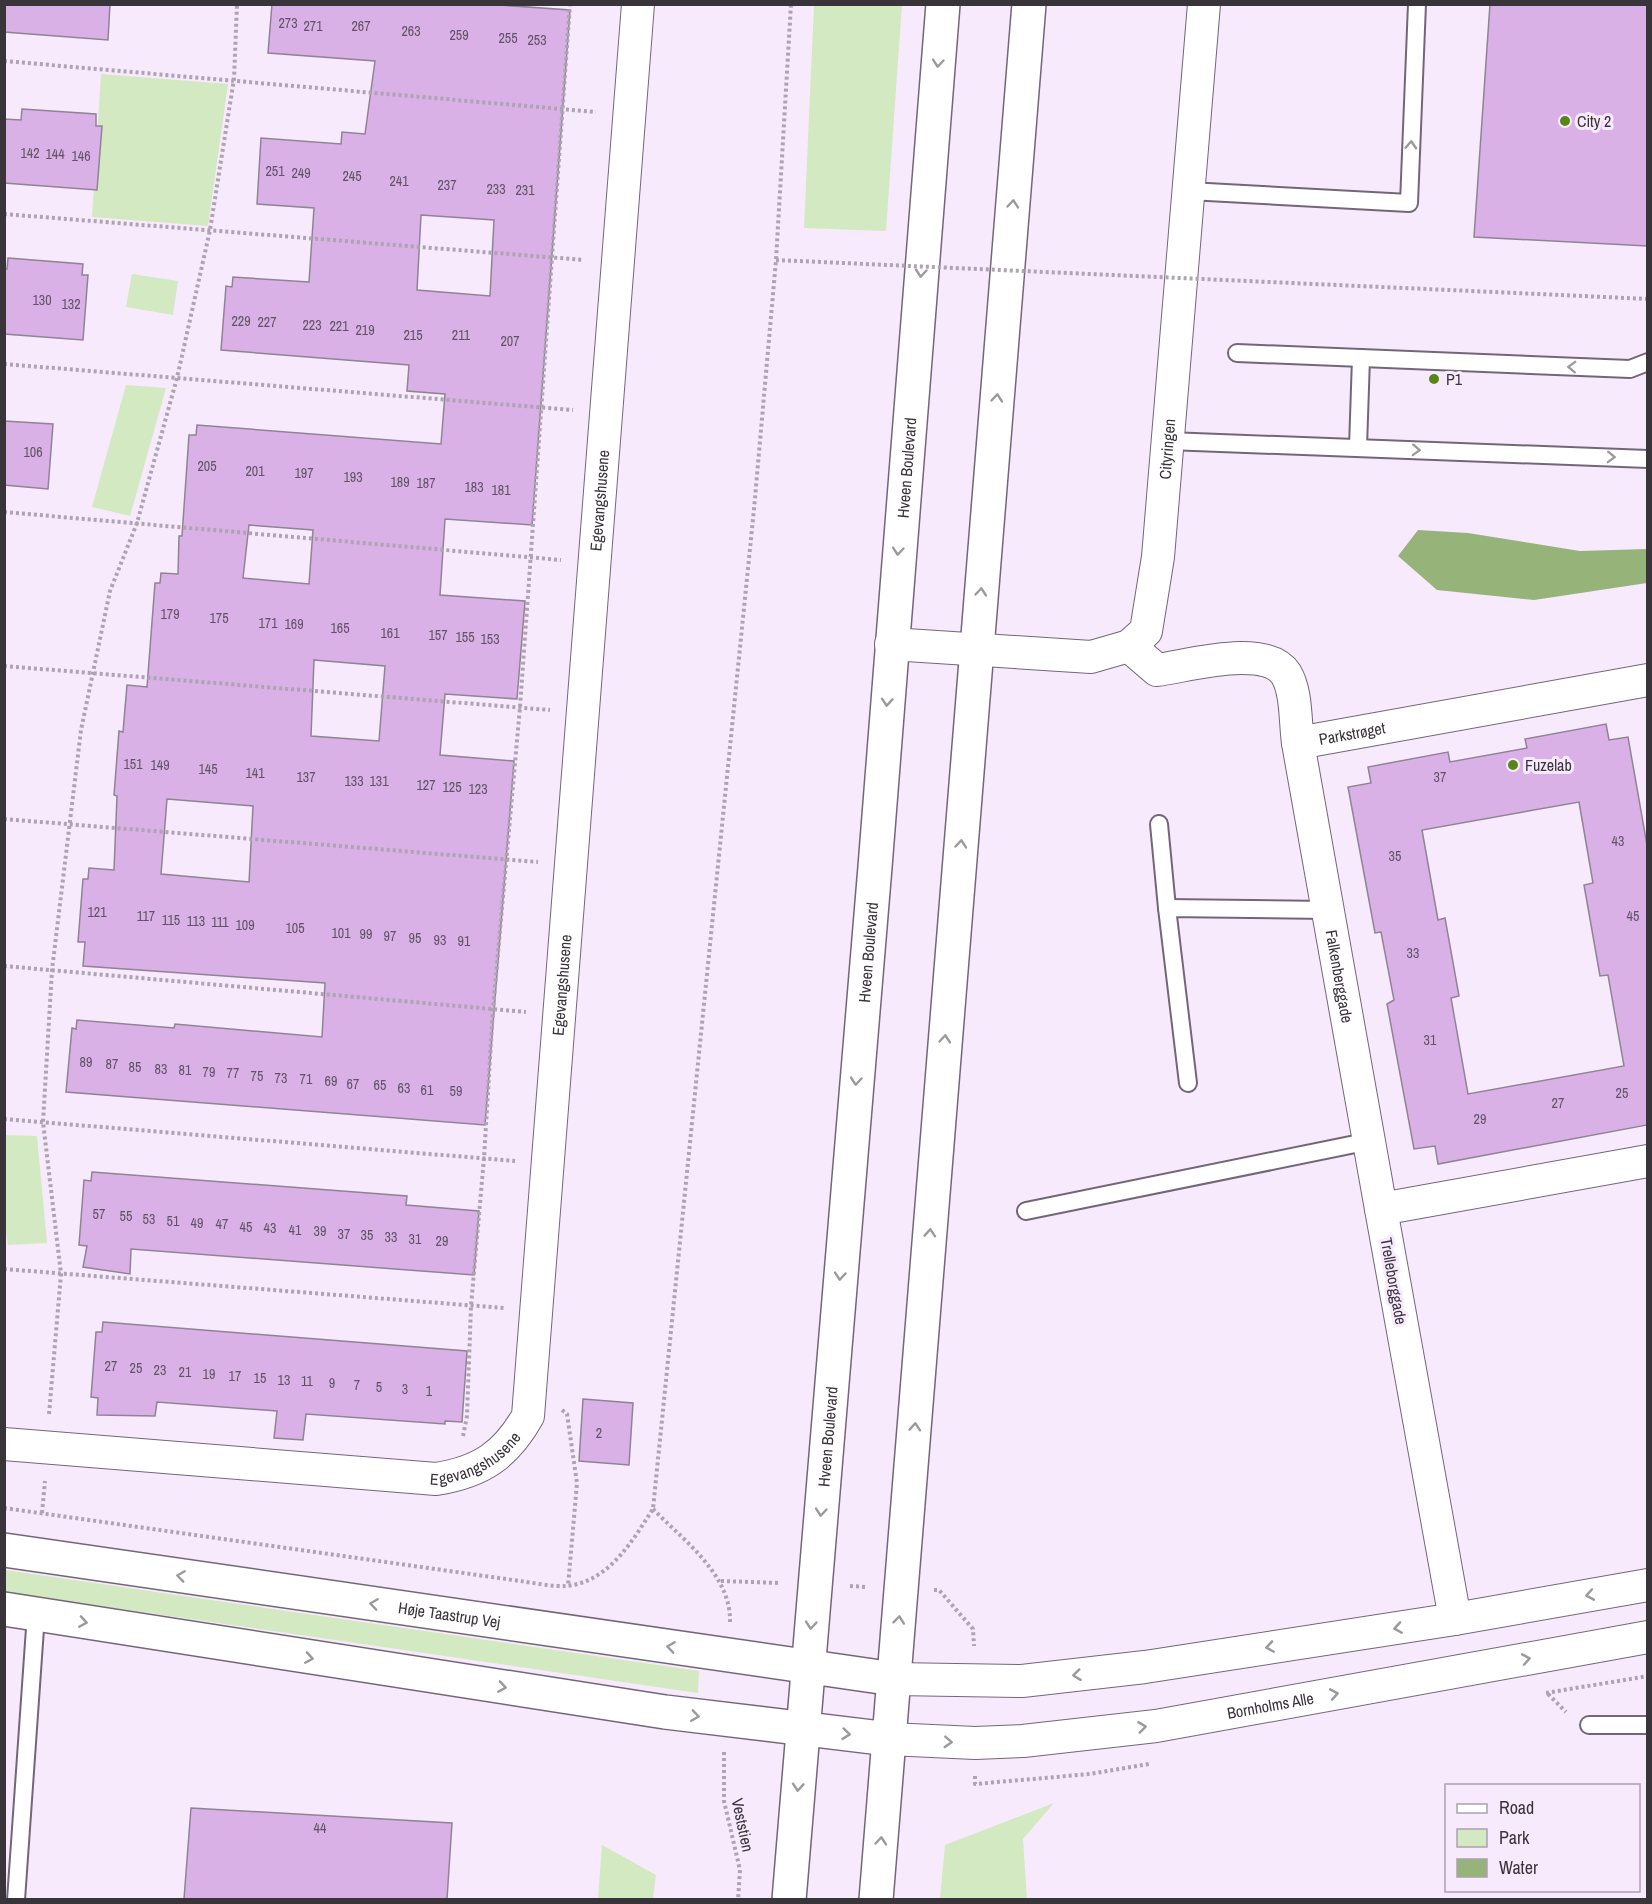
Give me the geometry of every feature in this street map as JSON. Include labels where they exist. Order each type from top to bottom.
[{"type":"street","name":"Egevangshusene","points":[[4,1444],[436,1479],[471,1472],[505,1449],[516,1437],[528,1416],[538,1311],[638,4]]},
{"type":"street","name":"Hveen Boulevard","points":[[789,1899],[875,867],[943,4]]},
{"type":"street","points":[[876,1899],[1029,4]]},
{"type":"street","name":"Cityringen","points":[[1129,646],[1146,631],[1158,557],[1204,4]]},
{"type":"street","points":[[891,644],[1091,657],[1129,646]]},
{"type":"street","name":"Parkstrøget","points":[[1129,646],[1157,670],[1250,657],[1277,664],[1286,675],[1291,687],[1298,743],[1647,680]]},
{"type":"street","name":"Falkenberggade","points":[[1298,743],[1381,1209]]},
{"type":"street","points":[[1381,1209],[1647,1161]]},
{"type":"street","name":"Trelleborggade","points":[[1381,1209],[1455,1619]]},
{"type":"street","name":"Høje Taastrup Vej","points":[[4,1550],[894,1679]]},
{"type":"street","points":[[894,1679],[1022,1682],[1145,1667],[1455,1619],[1647,1584]]},
{"type":"street","points":[[20,1612],[653,1710],[889,1739]]},
{"type":"street","name":"Bornholms Alle","points":[[889,1739],[975,1743],[1023,1741],[1156,1726],[1647,1637]]},
{"type":"lane","points":[[1189,192],[1409,203],[1417,4]]},
{"type":"lane","points":[[1237,353],[1630,369],[1647,362]]},
{"type":"lane","points":[[1358,447],[1361,358]]},
{"type":"lane","points":[[1168,441],[1647,459]]},
{"type":"lane","points":[[1159,824],[1188,1083]]},
{"type":"lane","points":[[1167,908],[1328,910]]},
{"type":"lane","points":[[1026,1211],[1370,1142]]},
{"type":"lane","points":[[16,1899],[20,1612]]},
{"type":"lane","points":[[1589,1725],[1647,1725]]},
{"type":"path","points":[[42,1513],[61,1274],[43,1122],[52,969],[81,730],[110,591],[137,523],[177,378],[210,230],[234,78],[237,4]]},
{"type":"path","points":[[457,1445],[463,1438],[467,1416],[471,1306],[484,1158],[493,1009],[520,707],[570,4]]},
{"type":"path","points":[[4,1508],[568,1586],[604,1571],[616,1560],[628,1548],[652,1509],[750,556],[776,260],[791,4]]},
{"type":"path","points":[[4,61],[234,78],[629,115]]},
{"type":"path","points":[[4,214],[618,263]]},
{"type":"path","points":[[776,260],[1647,299]]},
{"type":"path","points":[[4,364],[606,413]]},
{"type":"path","points":[[4,512],[595,563]]},
{"type":"path","points":[[4,666],[583,713]]},
{"type":"path","points":[[4,819],[571,865]]},
{"type":"path","points":[[4,966],[560,1016]]},
{"type":"path","points":[[4,1119],[549,1164]]},
{"type":"path","points":[[4,1269],[538,1311]]},
{"type":"path","points":[[531,1390],[567,1414],[577,1483],[568,1586]]},
{"type":"path","points":[[652,1509],[721,1581]]},
{"type":"path","points":[[902,1588],[939,1590],[974,1629]]},
{"type":"path","name":"Veststien","points":[[723,1755],[724,1801],[740,1870],[738,1899]]},
{"type":"green space","points":[[814,5],[902,5],[886,231],[804,228]]},
{"type":"green space","points":[[101,74],[228,84],[208,226],[92,217]]},
{"type":"green space","points":[[132,274],[178,281],[173,315],[126,307]]},
{"type":"green space","points":[[126,385],[166,388],[130,516],[92,507]]},
{"type":"green space","points":[[5,1135],[37,1136],[47,1243],[8,1245],[4,1220]]},
{"type":"green space","points":[[5,1570],[699,1671],[698,1693],[5,1592]]},
{"type":"green space","points":[[1054,1803],[1023,1839],[1027,1899],[940,1899],[945,1845]]},
{"type":"green space","points":[[602,1845],[656,1875],[653,1899],[598,1899]]},
{"type":"water","points":[[1418,530],[1468,533],[1580,551],[1647,549],[1647,583],[1534,600],[1437,590],[1398,556]]},
{"type":"building","points":[[4,4],[110,4],[108,40],[4,32]]},
{"type":"building","points":[[272,4],[485,4],[570,10],[532,525],[445,519],[440,595],[525,601],[517,699],[445,694],[440,755],[514,761],[485,1125],[66,1092],[72,1028],[76,1029],[77,1020],[174,1028],[175,1024],[322,1037],[325,983],[83,966],[85,942],[78,942],[83,879],[88,879],[89,868],[114,870],[117,796],[114,795],[119,731],[123,732],[127,685],[147,687],[155,583],[160,583],[161,573],[178,574],[179,536],[182,536],[189,435],[196,435],[197,425],[441,444],[445,394],[407,391],[409,365],[221,350],[226,286],[232,287],[233,277],[309,282],[314,208],[257,204],[261,138],[341,144],[342,132],[365,134],[375,61],[268,53]],"holes":[[[421,215],[494,220],[490,296],[417,290]],[[249,525],[313,530],[309,584],[243,578]],[[314,660],[385,666],[379,741],[311,736]],[[167,799],[253,806],[249,882],[161,874]]]},
{"type":"building","name":"City 2","points":[[1490,4],[1647,4],[1647,246],[1474,237]]},
{"type":"building","points":[[22,109],[96,114],[96,126],[102,126],[97,190],[4,183],[4,119],[21,120]]},
{"type":"building","points":[[8,258],[83,264],[82,275],[88,275],[83,340],[4,334],[4,269],[7,269]]},
{"type":"building","points":[[4,421],[53,424],[48,489],[4,485]]},
{"type":"building","points":[[1606,724],[1609,740],[1628,737],[1647,845],[1647,1125],[1438,1164],[1435,1146],[1414,1149],[1387,1004],[1394,1000],[1381,932],[1375,933],[1348,787],[1371,783],[1368,767],[1448,752],[1450,762],[1527,748],[1525,739]],"holes":[[[1579,802],[1593,883],[1584,885],[1600,976],[1608,975],[1624,1066],[1468,1094],[1451,998],[1459,996],[1445,918],[1438,920],[1422,830]]]},
{"type":"building","points":[[92,1172],[407,1196],[406,1205],[479,1211],[474,1275],[131,1249],[130,1274],[83,1267],[87,1246],[79,1245],[84,1180],[91,1181]]},
{"type":"building","points":[[103,1322],[467,1351],[462,1422],[445,1421],[445,1424],[306,1414],[303,1440],[274,1438],[277,1411],[157,1402],[155,1416],[97,1415],[98,1398],[91,1397],[96,1332],[102,1332]]},
{"type":"building","points":[[583,1399],[633,1403],[629,1465],[579,1461]]},
{"type":"building","points":[[191,1808],[452,1823],[447,1899],[184,1899]]},
{"type":"place","name":"City 2","points":[[1565,121]]},
{"type":"place","name":"P1","points":[[1434,379]]},
{"type":"place","name":"Fuzelab","points":[[1513,765]]}]
